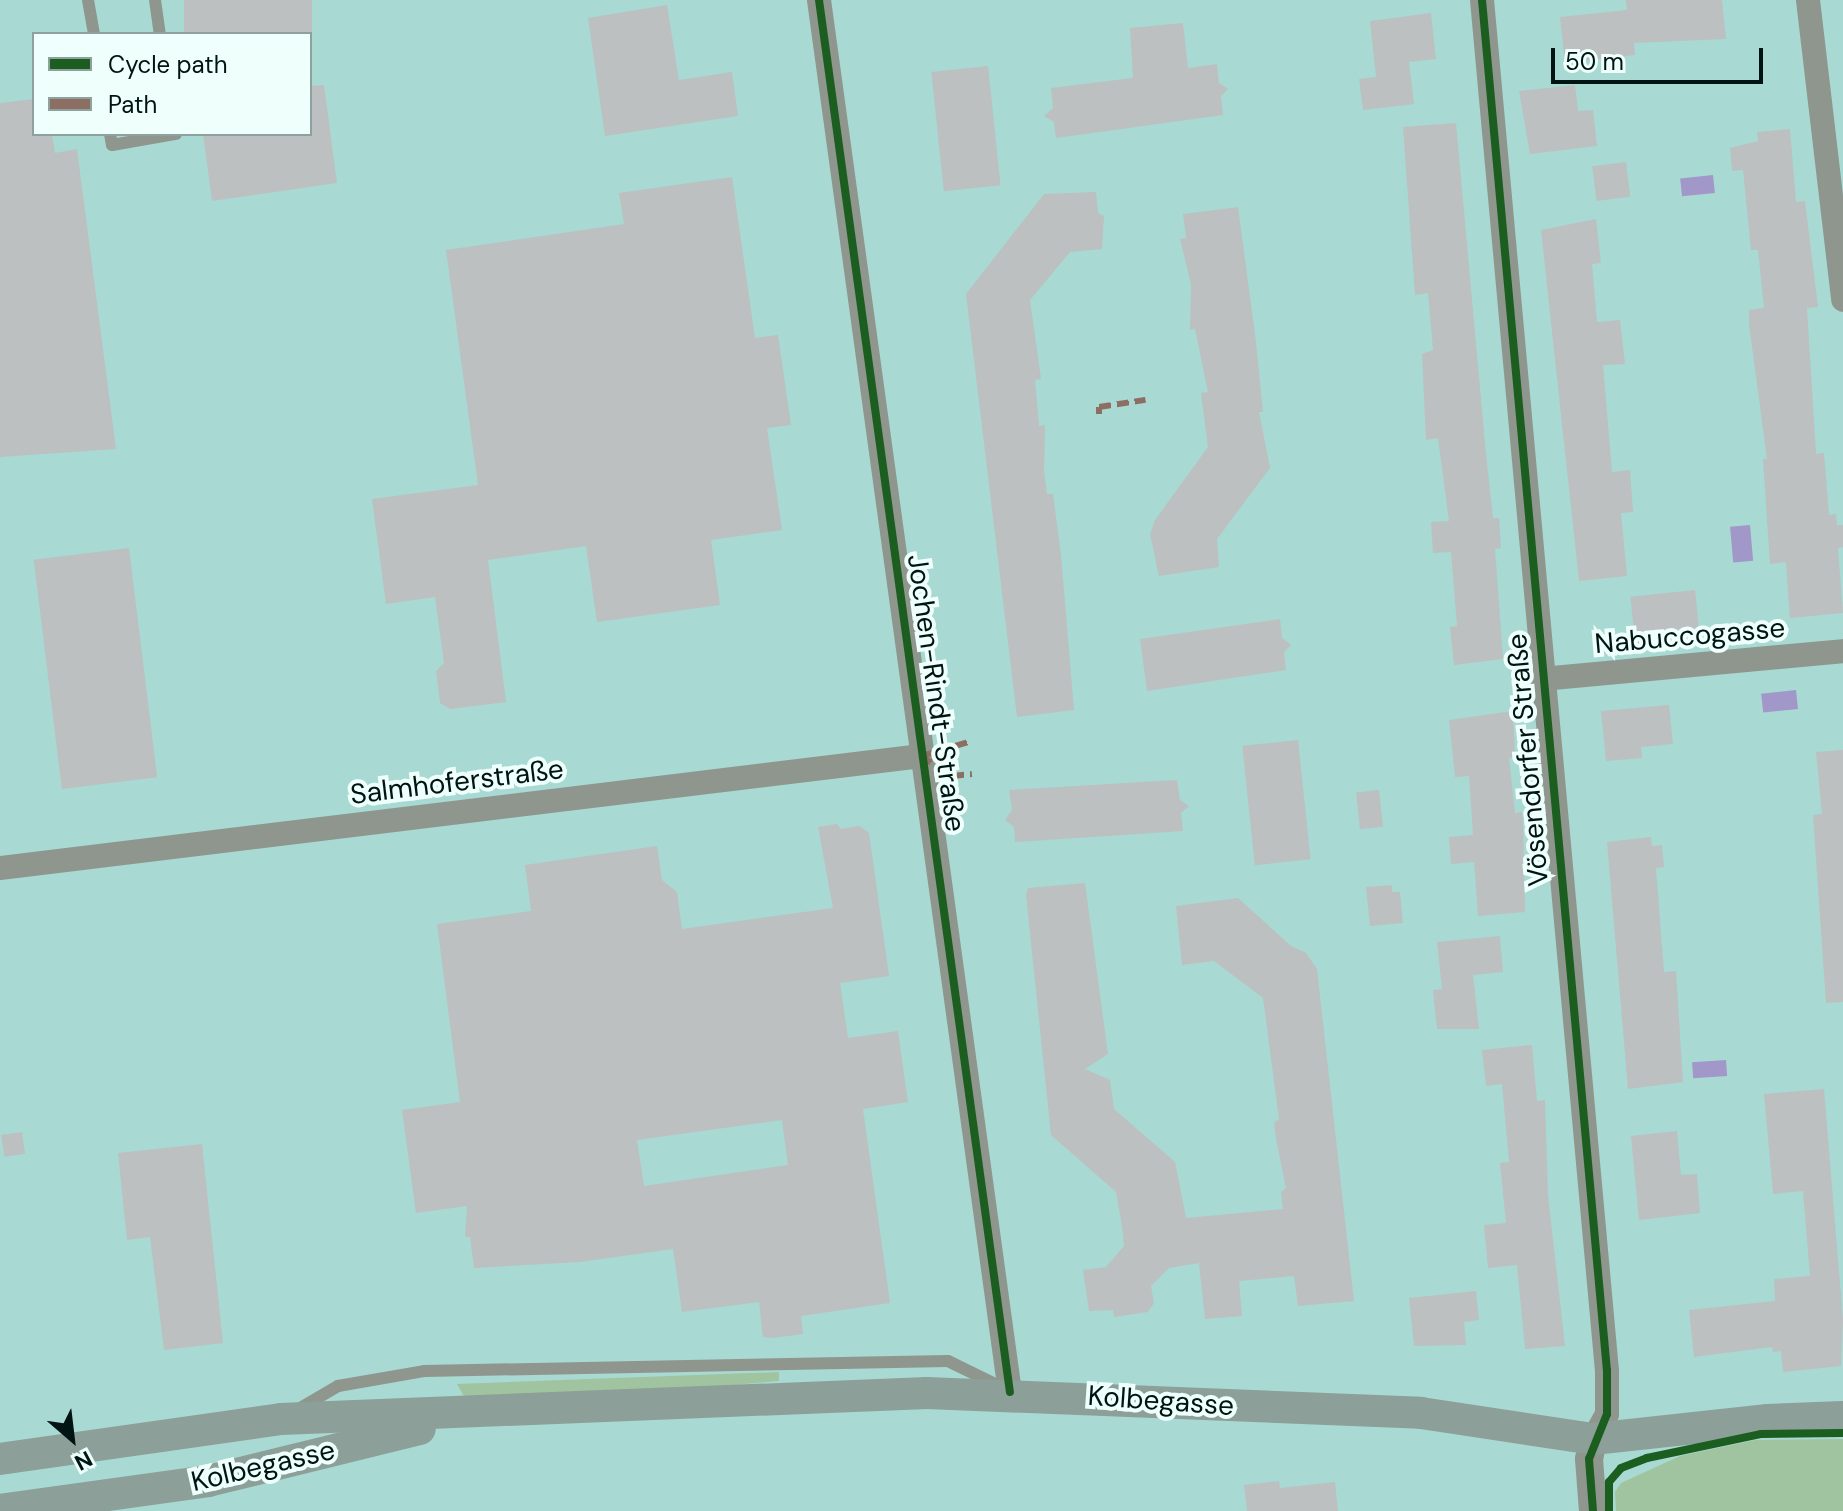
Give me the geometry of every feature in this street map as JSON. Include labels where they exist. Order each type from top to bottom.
[{"type":"main road","name":"Kolbegasse","points":[[0,1459],[281,1419],[477,1415],[1010,1392],[1421,1413],[1593,1439],[1768,1420],[1843,1417]]},
{"type":"main road","name":"Kolbegasse","points":[[0,1510],[208,1481],[477,1415]]},
{"type":"street","name":"Jochen-Rindt-Straße","points":[[819,0],[1010,1392]]},
{"type":"street","name":"Vösendorfer Straße","points":[[1482,0],[1607,1371],[1607,1414],[1593,1439],[1589,1470],[1593,1511]]},
{"type":"street","points":[[1808,0],[1843,300]]},
{"type":"street","name":"Nabuccogasse","points":[[1542,679],[1843,651]]},
{"type":"street","name":"Salmhoferstraße","points":[[0,868],[921,756]]},
{"type":"lane","points":[[88,0],[94,32]]},
{"type":"lane","points":[[155,0],[160,32]]},
{"type":"lane","points":[[110,136],[112,145],[164,136]]},
{"type":"lane","points":[[281,1419],[338,1386],[424,1371],[948,1361],[1010,1392]]},
{"type":"green space","points":[[779,1372],[779,1381],[466,1400],[457,1384]]},
{"type":"green space","points":[[1843,1439],[1843,1511],[1616,1511],[1615,1492],[1621,1483],[1680,1456],[1755,1440]]},
{"type":"shaded area","points":[[1713,175],[1715,193],[1682,196],[1680,178]]},
{"type":"shaded area","points":[[1750,525],[1753,561],[1733,563],[1730,527]]},
{"type":"shaded area","points":[[1796,690],[1798,709],[1763,713],[1761,694]]},
{"type":"shaded area","points":[[1726,1060],[1727,1076],[1693,1078],[1692,1062]]},
{"type":"building","points":[[184,0],[312,0],[312,32],[184,32]]},
{"type":"building","points":[[1626,0],[1722,0],[1726,39],[1634,43],[1635,55],[1565,63],[1560,17],[1627,10]]},
{"type":"building","points":[[667,5],[679,80],[732,72],[738,116],[605,136],[588,18]]},
{"type":"building","points":[[1431,13],[1436,59],[1409,62],[1414,104],[1363,110],[1359,79],[1376,77],[1370,21]]},
{"type":"building","points":[[1183,23],[1188,68],[1217,64],[1219,83],[1228,89],[1221,96],[1223,115],[1056,138],[1054,122],[1044,116],[1053,108],[1051,88],[1133,78],[1130,28]]},
{"type":"building","points":[[988,66],[1001,185],[944,191],[931,72]]},
{"type":"building","points":[[324,85],[337,183],[212,201],[203,136],[312,136],[312,86]]},
{"type":"building","points":[[1575,85],[1578,111],[1593,110],[1597,146],[1530,154],[1519,91]]},
{"type":"building","points":[[32,99],[32,136],[52,136],[55,153],[77,149],[116,449],[0,457],[0,103]]},
{"type":"building","points":[[1456,123],[1486,454],[1493,518],[1499,518],[1501,548],[1495,549],[1503,659],[1454,665],[1450,627],[1457,626],[1451,552],[1433,553],[1431,522],[1449,521],[1438,438],[1426,440],[1422,354],[1433,350],[1428,293],[1415,295],[1403,127]]},
{"type":"building","points":[[1790,129],[1796,202],[1805,201],[1818,307],[1807,308],[1816,454],[1824,453],[1829,515],[1836,514],[1837,525],[1843,525],[1843,547],[1838,548],[1843,613],[1790,618],[1786,562],[1770,564],[1763,459],[1767,459],[1749,324],[1749,310],[1764,308],[1758,250],[1751,250],[1743,170],[1732,171],[1730,148],[1758,141],[1757,132]]},
{"type":"building","points":[[1626,162],[1630,197],[1597,201],[1592,166]]},
{"type":"building","points":[[732,177],[755,338],[778,335],[791,425],[767,428],[782,530],[711,540],[720,605],[597,622],[586,546],[488,560],[506,702],[450,709],[440,703],[436,671],[444,663],[435,597],[386,604],[372,499],[478,485],[446,250],[624,224],[619,193]]},
{"type":"building","points":[[1096,192],[1098,213],[1104,216],[1102,249],[1070,252],[1030,300],[1041,379],[1035,380],[1039,426],[1045,425],[1044,471],[1047,494],[1053,494],[1061,555],[1074,710],[1017,717],[966,294],[1044,194]]},
{"type":"building","points":[[1238,207],[1256,342],[1263,412],[1259,412],[1270,468],[1217,539],[1219,567],[1159,576],[1150,534],[1155,520],[1208,447],[1201,393],[1208,392],[1195,329],[1190,330],[1191,284],[1180,239],[1186,238],[1183,214]]},
{"type":"building","points":[[1596,219],[1601,263],[1592,264],[1597,322],[1620,320],[1625,364],[1603,365],[1612,472],[1630,470],[1633,512],[1621,513],[1627,576],[1579,581],[1541,230]]},
{"type":"building","points":[[129,548],[157,777],[62,789],[34,560]]},
{"type":"building","points":[[1695,590],[1700,640],[1636,647],[1630,597]]},
{"type":"building","points":[[1280,619],[1282,638],[1291,645],[1284,652],[1286,670],[1147,691],[1140,639]]},
{"type":"building","points":[[1669,705],[1673,744],[1641,747],[1642,758],[1606,761],[1601,711]]},
{"type":"building","points":[[1513,711],[1515,757],[1509,758],[1515,813],[1522,812],[1523,821],[1525,912],[1478,916],[1474,862],[1451,864],[1449,837],[1473,835],[1469,776],[1455,777],[1449,720]]},
{"type":"building","points":[[1298,740],[1311,859],[1255,865],[1242,746]]},
{"type":"building","points":[[1843,750],[1843,1002],[1826,1003],[1813,815],[1822,814],[1816,752]]},
{"type":"building","points":[[1177,780],[1180,800],[1189,806],[1181,813],[1183,831],[1015,842],[1014,827],[1005,820],[1012,810],[1009,790]]},
{"type":"building","points":[[1379,790],[1383,827],[1360,829],[1356,792]]},
{"type":"building","points":[[837,824],[841,829],[860,826],[869,833],[889,976],[840,983],[848,1038],[898,1031],[908,1102],[863,1109],[890,1303],[801,1316],[803,1334],[773,1338],[763,1337],[759,1302],[682,1312],[673,1249],[580,1262],[474,1268],[470,1237],[465,1237],[467,1206],[416,1213],[402,1110],[460,1102],[437,924],[531,911],[525,865],[657,846],[662,880],[677,892],[682,929],[833,908],[818,827]],"holes":[[[782,1120],[788,1165],[644,1186],[637,1140]]]},
{"type":"building","points":[[1651,837],[1652,846],[1662,845],[1664,867],[1656,868],[1664,972],[1676,971],[1683,1082],[1628,1089],[1607,842]]},
{"type":"building","points":[[1085,883],[1108,1054],[1085,1069],[1110,1080],[1114,1109],[1175,1162],[1186,1218],[1283,1209],[1281,1192],[1286,1188],[1274,1123],[1279,1119],[1263,998],[1214,961],[1182,965],[1176,906],[1238,898],[1291,946],[1306,953],[1317,969],[1354,1301],[1298,1306],[1294,1276],[1239,1281],[1242,1316],[1205,1319],[1199,1263],[1169,1268],[1151,1286],[1154,1303],[1148,1312],[1114,1317],[1113,1310],[1089,1311],[1083,1270],[1106,1267],[1124,1246],[1122,1226],[1116,1192],[1051,1135],[1026,895],[1028,888]]},
{"type":"building","points":[[1392,885],[1392,892],[1400,892],[1403,923],[1370,926],[1366,887]]},
{"type":"building","points":[[1500,936],[1503,972],[1473,975],[1479,1029],[1437,1029],[1433,990],[1442,989],[1437,942]]},
{"type":"building","points":[[1532,1045],[1537,1101],[1545,1100],[1548,1195],[1565,1346],[1525,1349],[1517,1265],[1488,1268],[1484,1225],[1506,1223],[1500,1163],[1509,1162],[1502,1084],[1486,1086],[1482,1050]]},
{"type":"building","points":[[1824,1089],[1843,1320],[1841,1366],[1783,1372],[1781,1351],[1773,1352],[1772,1347],[1694,1357],[1689,1310],[1775,1301],[1774,1279],[1810,1276],[1803,1191],[1773,1194],[1764,1094]]},
{"type":"building","points":[[1677,1131],[1681,1175],[1697,1174],[1700,1213],[1639,1220],[1631,1136]]},
{"type":"building","points":[[22,1132],[25,1154],[4,1157],[1,1135]]},
{"type":"building","points":[[202,1144],[223,1343],[164,1350],[150,1237],[127,1240],[118,1153]]},
{"type":"building","points":[[1476,1291],[1479,1320],[1464,1322],[1466,1345],[1414,1346],[1409,1298]]},
{"type":"building","points":[[1279,1481],[1280,1488],[1335,1482],[1338,1511],[1247,1511],[1244,1485]]},
{"type":"marked path","points":[[1099,414],[1099,407],[1145,400]]},
{"type":"marked path","points":[[921,756],[968,742]]},
{"type":"marked path","points":[[921,756],[952,776],[972,774]]},
{"type":"cycle path","points":[[819,0],[1010,1392]]},
{"type":"cycle path","points":[[1482,0],[1607,1371],[1607,1414],[1589,1459],[1593,1511]]},
{"type":"cycle path","points":[[1609,1511],[1609,1482],[1621,1468],[1647,1458],[1761,1434],[1843,1433]]}]
